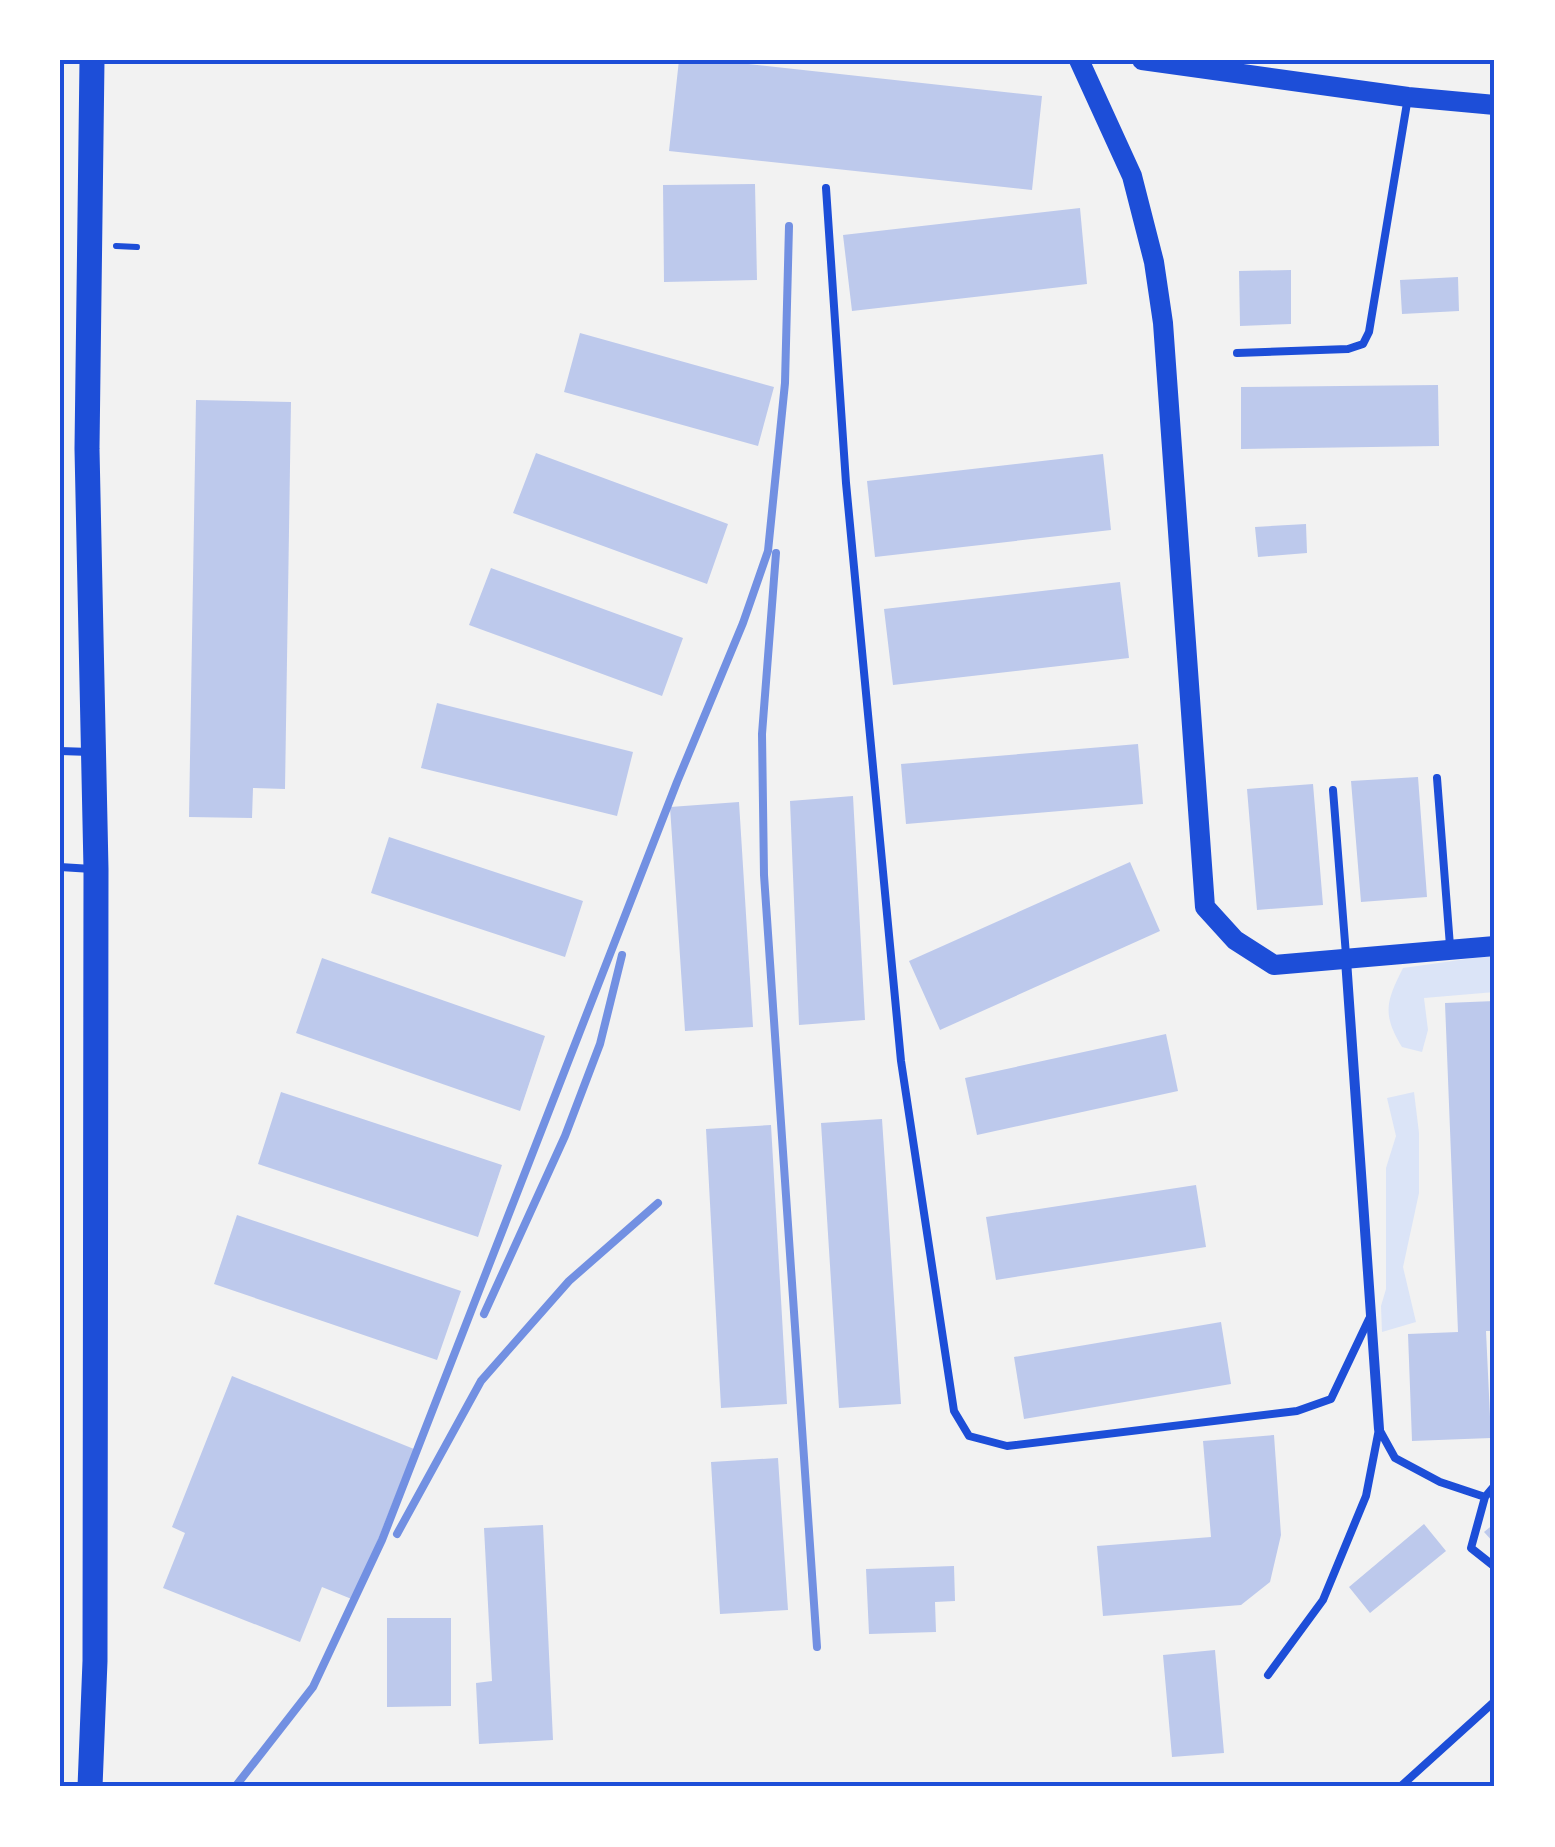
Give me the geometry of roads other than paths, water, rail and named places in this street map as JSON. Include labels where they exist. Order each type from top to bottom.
[{"type":"main road","points":[[90,1787],[95,1661],[96,869],[87,449],[92,60]]},
{"type":"main road","points":[[1079,60],[1132,176],[1154,262],[1164,322],[1205,907],[1235,940],[1274,965],[1495,946]]},
{"type":"main road","points":[[1142,60],[1495,106]]},
{"type":"street","points":[[1346,960],[1368,1320],[1379,1429]]},
{"type":"lane","points":[[1237,353],[1348,349],[1363,344],[1369,332],[1391,212],[1408,97]]},
{"type":"lane","points":[[826,188],[846,483],[902,1060],[954,1412],[969,1436],[1007,1446],[1297,1411],[1331,1399],[1368,1320]]},
{"type":"lane","points":[[60,751],[94,752]]},
{"type":"lane","points":[[1437,778],[1450,950]]},
{"type":"lane","points":[[1333,790],[1346,960]]},
{"type":"lane","points":[[60,867],[96,869]]},
{"type":"lane","points":[[1379,1429],[1395,1458],[1440,1482],[1485,1498]]},
{"type":"lane","points":[[1268,1675],[1323,1600],[1366,1496],[1379,1429]]},
{"type":"lane","points":[[1495,1484],[1485,1498],[1471,1548],[1495,1568]]},
{"type":"lane","points":[[1400,1787],[1495,1702]]},
{"type":"railway","points":[[235,1787],[313,1687],[382,1540],[677,782],[743,623],[768,551],[785,383],[789,226]]},
{"type":"railway","points":[[776,553],[762,734],[764,875],[817,1647]]},
{"type":"railway","points":[[484,1314],[565,1136],[600,1044],[622,955]]},
{"type":"railway","points":[[397,1534],[481,1381],[569,1281],[658,1203]]}]
